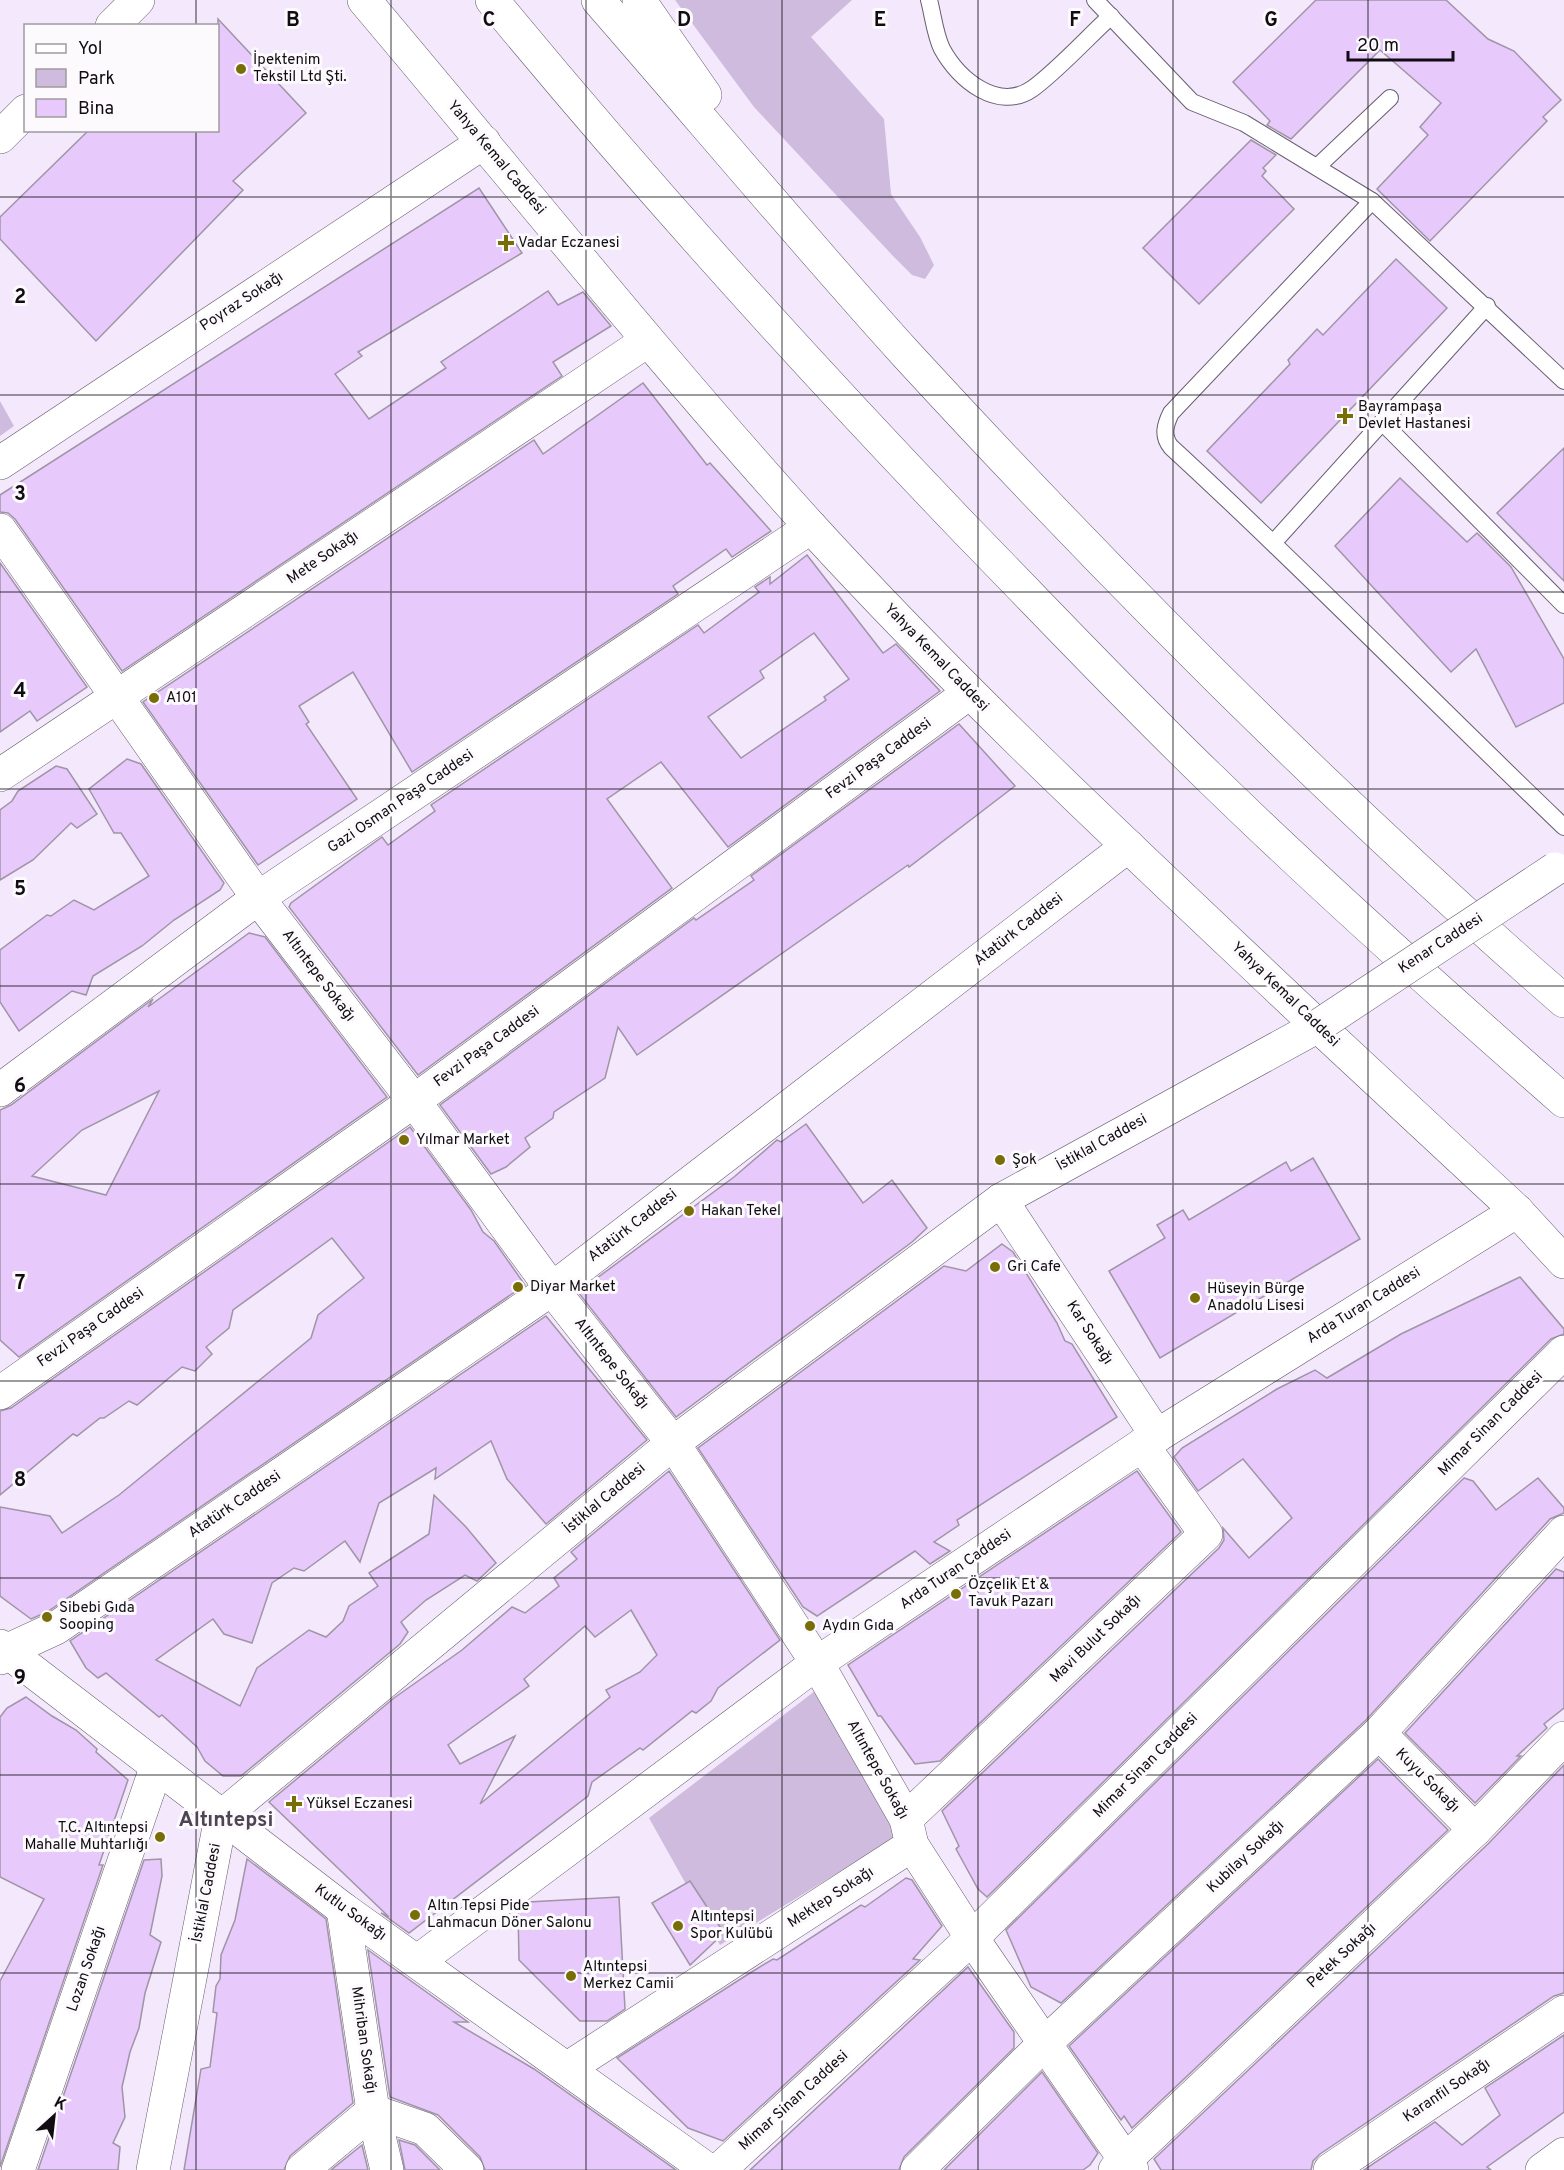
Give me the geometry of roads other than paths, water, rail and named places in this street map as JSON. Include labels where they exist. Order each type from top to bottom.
[{"type":"main road","points":[[114,24],[138,0]]},
{"type":"main road","name":"Yahya Kemal Caddesi","points":[[364,0],[647,341],[812,527],[969,693],[1318,1026],[1517,1211],[1564,1262]]},
{"type":"main road","points":[[492,0],[564,87],[771,321],[1041,608],[1208,776],[1332,894],[1564,1101]]},
{"type":"main road","points":[[598,0],[905,353],[1199,658],[1361,815],[1564,1001]]},
{"type":"main road","points":[[639,0],[809,243]]},
{"type":"main road","points":[[0,136],[24,113]]},
{"type":"main road","name":"Poyraz Sokağı","points":[[0,464],[484,142]]},
{"type":"main road","name":"Mete Sokağı","points":[[0,775],[647,341]]},
{"type":"main road","name":"Gazi Osman Paşa Caddesi","points":[[0,1090],[258,898],[812,527]]},
{"type":"main road","name":"Altıntepe Sokağı","points":[[0,530],[258,898],[414,1101],[552,1289],[673,1443],[817,1663],[909,1832],[972,1938],[1124,2167]]},
{"type":"main road","name":"Fevzi Paşa Caddesi","points":[[0,1393],[414,1101],[969,693]]},
{"type":"main road","name":"Atatürk Caddesi","points":[[2,1652],[56,1628],[552,1289],[1128,846]]},
{"type":"main road","name":"Kenar Caddesi","points":[[1318,1026],[1560,866]]},
{"type":"main road","name":"İstiklal Caddesi","points":[[153,2170],[221,1817],[673,1443],[1001,1200],[1318,1026]]},
{"type":"main road","name":"Kar Sokağı","points":[[1001,1200],[1149,1440]]},
{"type":"main road","name":"Arda Turan Caddesi","points":[[418,1961],[817,1663],[1149,1440],[1517,1211]]},
{"type":"main road","name":"Mimar Sinan Caddesi","points":[[719,2170],[972,1938],[1564,1352]]},
{"type":"main road","name":"Mavi Bulut Sokağı","points":[[909,1832],[1206,1534],[1149,1440]]},
{"type":"main road","name":"Kubilay Sokağı","points":[[917,2170],[1044,2044],[1379,1733],[1564,1532]]},
{"type":"main road","name":"Kutlu Sokağı","points":[[2,1652],[343,1909],[708,2170]]},
{"type":"main road","name":"Kuyu Sokağı","points":[[1379,1733],[1475,1830]]},
{"type":"main road","name":"Petek Sokağı","points":[[1124,2167],[1475,1830],[1564,1738]]},
{"type":"main road","name":"Lozan Sokağı","points":[[18,2170],[156,1767]]},
{"type":"main road","name":"Mektep Sokağı","points":[[568,2068],[909,1832]]},
{"type":"main road","name":"Mihriban Sokağı","points":[[343,1909],[373,2111],[387,2170]]},
{"type":"main road","name":"Karanfil Sokağı","points":[[1330,2170],[1564,2012]]},
{"type":"main road","points":[[302,2170],[373,2111],[425,2129],[467,2170]]},
{"type":"main road","points":[[1542,2170],[1564,2154]]},
{"type":"lane","points":[[928,0],[941,48],[960,75],[985,92],[1010,98],[1032,89],[1111,16]]},
{"type":"lane","points":[[1095,0],[1192,102],[1244,123],[1372,201],[1487,306],[1564,381]]},
{"type":"lane","points":[[1317,167],[1390,98]]},
{"type":"lane","points":[[1372,201],[1179,405],[1167,420],[1165,437],[1171,447],[1274,542],[1438,707],[1564,827]]},
{"type":"lane","points":[[1274,542],[1487,306]]},
{"type":"lane","points":[[1382,422],[1564,605]]},
{"type":"place","name":"İpektenim Tekstil Ltd Şti.","points":[[241,69]]},
{"type":"place","name":"Vadar Eczanesi","points":[[506,243]]},
{"type":"place","name":"Bayrampaşa Devlet Hastanesi","points":[[1345,416]]},
{"type":"place","name":"A101","points":[[154,698]]},
{"type":"place","name":"Yılmar Market","points":[[404,1140]]},
{"type":"place","name":"Şok","points":[[1000,1160]]},
{"type":"place","name":"Hakan Tekel","points":[[689,1211]]},
{"type":"place","name":"Gri Cafe","points":[[995,1267]]},
{"type":"place","name":"Diyar Market","points":[[518,1287]]},
{"type":"place","name":"Hüseyin Bürge Anadolu Lisesi","points":[[1195,1298]]},
{"type":"place","name":"Özçelik Et & Tavuk Pazarı","points":[[956,1594]]},
{"type":"place","name":"Sibebi Gıda Sooping","points":[[47,1617]]},
{"type":"place","name":"Aydın Gıda","points":[[810,1626]]},
{"type":"place","name":"Yüksel Eczanesi","points":[[294,1804]]},
{"type":"place","name":"T.C. Altıntepsi Mahalle Muhtarlığı","points":[[160,1837]]},
{"type":"place","name":"Altın Tepsi Pide Lahmacun Döner Salonu","points":[[415,1915]]},
{"type":"place","name":"Altıntepsi Spor Kulübü","points":[[678,1926]]},
{"type":"place","name":"Altıntepsi Merkez Camii","points":[[571,1976]]},
{"type":"district","name":"Altıntepsi","points":[[226,1820]]}]
